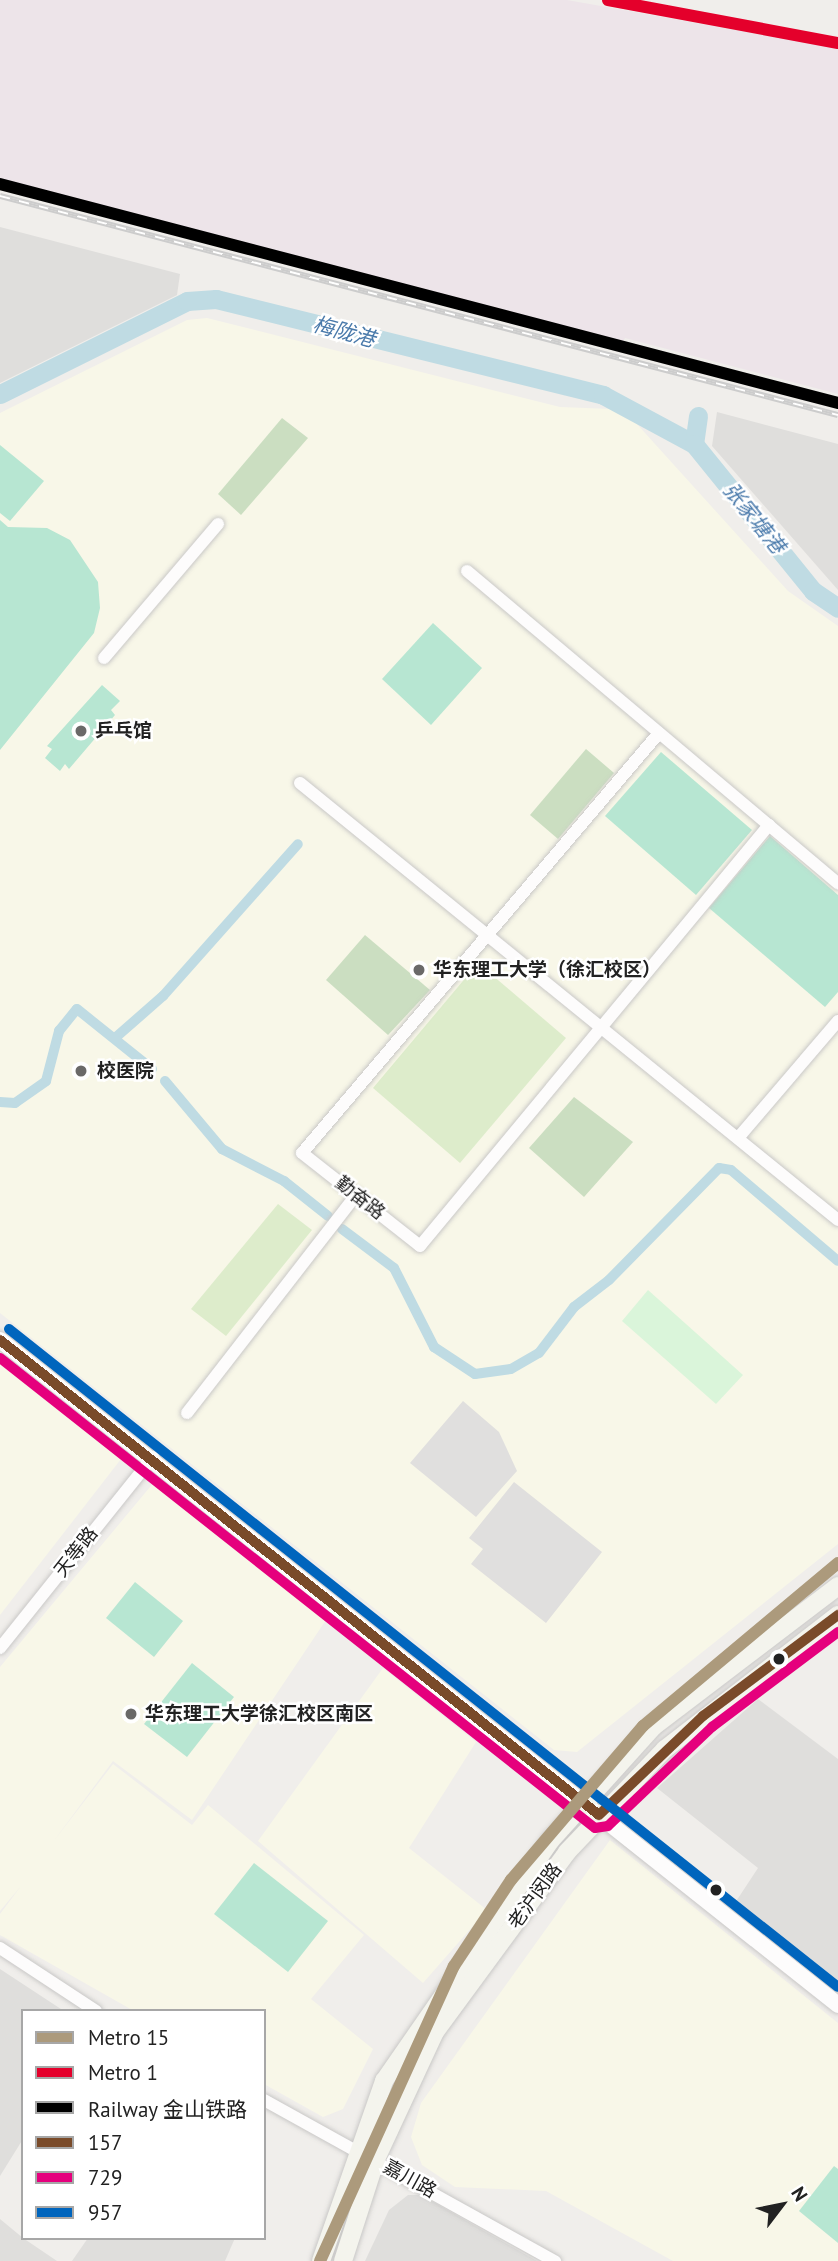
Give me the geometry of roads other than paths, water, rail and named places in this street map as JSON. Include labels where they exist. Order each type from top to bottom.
[{"type":"main road","name":"老沪闵路","points":[[321,2261],[357,2149],[383,2081],[420,2021],[583,1802],[662,1720],[838,1586]]},
{"type":"main road","name":"老沪闵路","points":[[343,2261],[376,2159],[435,2032],[599,1815],[703,1716],[838,1615]]},
{"type":"street","points":[[104,658],[218,524]]},
{"type":"street","points":[[467,571],[838,883]]},
{"type":"street","name":"勤奋路","points":[[659,733],[485,933],[302,1153],[420,1246],[769,825]]},
{"type":"street","points":[[300,783],[838,1220]]},
{"type":"street","points":[[738,1138],[838,1021]]},
{"type":"street","points":[[187,1413],[357,1194]]},
{"type":"street","points":[[0,1340],[153,1457],[838,2005]]},
{"type":"street","name":"天等路","points":[[0,1648],[153,1457]]},
{"type":"street","points":[[0,1948],[93,2009]]},
{"type":"street","name":"嘉川路","points":[[266,2101],[376,2159],[555,2261]]},
{"type":"waterway","name":"梅陇港","points":[[0,394],[187,301],[216,299],[603,395],[694,444]]},
{"type":"waterway","name":"张家塘港","points":[[698,416],[694,444],[813,591],[838,608]]},
{"type":"waterway","points":[[115,1038],[163,996],[298,844]]},
{"type":"waterway","points":[[0,1102],[15,1103],[46,1081],[59,1031],[77,1009],[152,1069]]},
{"type":"waterway","points":[[165,1081],[222,1149],[284,1181],[328,1216]]},
{"type":"waterway","points":[[342,1229],[394,1268],[434,1347],[475,1374],[511,1369],[539,1353],[574,1307],[609,1280],[719,1168],[731,1170],[838,1261]]},
{"type":"railway","points":[[0,196],[838,415]]},
{"type":"metro line","name":"1","points":[[608,0],[838,43]]},
{"type":"metro line","name":"15","points":[[320,2261],[454,1966],[511,1880],[643,1726],[838,1563]]},
{"type":"rail line","name":"金山铁路","points":[[0,184],[838,403]]},
{"type":"place","name":"乒乓馆","points":[[81,731]]},
{"type":"place","name":"华东理工大学（徐汇校区）","points":[[419,970]]},
{"type":"place","name":"校医院","points":[[81,1071]]},
{"type":"place","name":"华东理工大学徐汇校区南区","points":[[131,1714]]}]
